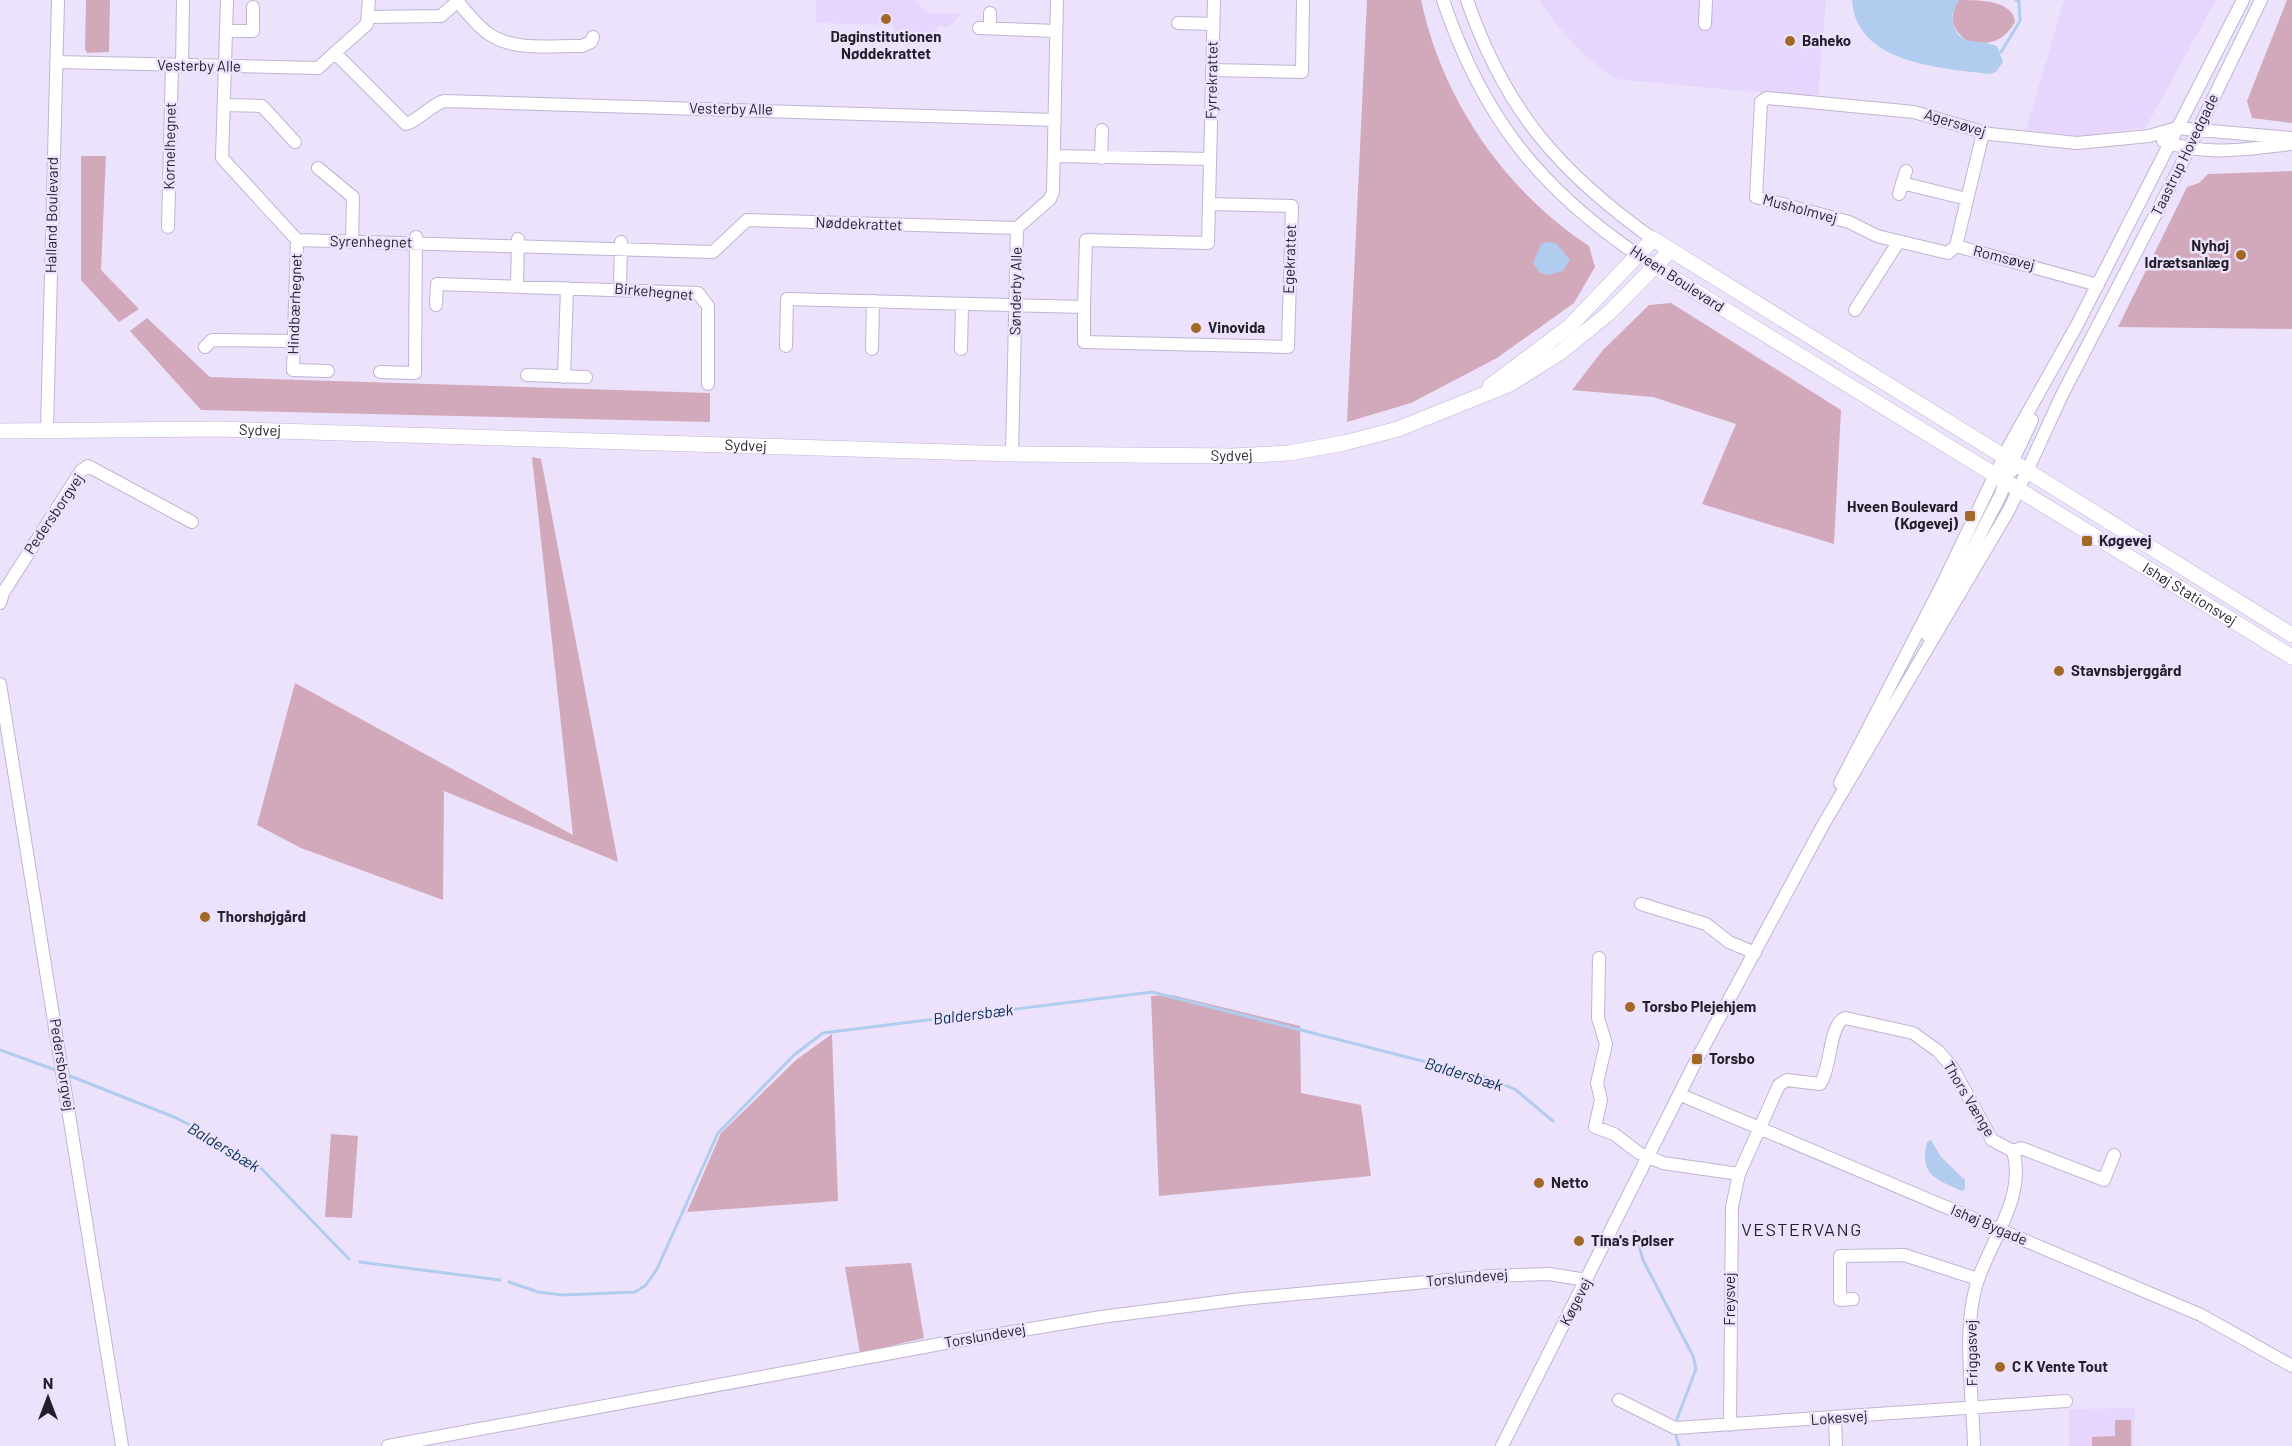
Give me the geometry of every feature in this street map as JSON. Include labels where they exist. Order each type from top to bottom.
[{"type":"main road","name":"Sydvej","points":[[1480,394],[1569,326],[1653,239]]},
{"type":"main road","name":"Hveen Boulevard","points":[[1653,239],[2009,459]]},
{"type":"main road","name":"Sydvej","points":[[0,431],[47,429],[241,430],[723,443],[1012,454],[1232,456],[1289,453],[1344,443],[1398,429],[1446,411],[1480,394],[1510,384],[1560,352],[1629,295],[1671,250]]},
{"type":"main road","name":"Hveen Boulevard","points":[[1639,256],[2007,481]]},
{"type":"main road","name":"Ishøj Stationsvej","points":[[2009,459],[2292,635]]},
{"type":"main road","name":"Ishøj Stationsvej","points":[[2007,481],[2292,657]]},
{"type":"street","name":"Halland Boulevard","points":[[47,429],[58,0]]},
{"type":"street","name":"Kornelhegnet","points":[[168,227],[183,0]]},
{"type":"street","points":[[227,0],[222,158],[297,240]]},
{"type":"street","points":[[369,0],[368,16],[441,16],[457,0],[487,33],[514,45],[582,46],[591,42],[593,37]]},
{"type":"street","name":"Sønderby Alle","points":[[1012,454],[1017,228],[1050,199],[1054,156],[1057,0]]},
{"type":"street","name":"Fyrrekrattet","points":[[1209,204],[1214,0]]},
{"type":"street","points":[[1212,70],[1302,72],[1303,0]]},
{"type":"street","name":"Hveen Boulevard","points":[[1443,0],[1455,37],[1477,83],[1517,147],[1580,214],[1639,256]]},
{"type":"street","name":"Hveen Boulevard","points":[[1467,0],[1496,72],[1534,131],[1596,197],[1653,239]]},
{"type":"street","points":[[1705,24],[1707,0]]},
{"type":"street","name":"Taastrup Hovedgade","points":[[2009,459],[2243,0]]},
{"type":"street","name":"Taastrup Hovedgade","points":[[2027,470],[2067,386],[2198,131],[2261,0]]},
{"type":"street","points":[[226,31],[253,31],[253,8]]},
{"type":"street","points":[[990,13],[985,28],[1056,31]]},
{"type":"street","name":"Vesterby Alle","points":[[56,62],[318,68],[367,24],[368,16]]},
{"type":"street","points":[[1178,23],[1213,24]]},
{"type":"street","name":"Vesterby Alle","points":[[335,52],[396,117],[406,124],[414,121],[432,105],[444,101],[1054,120]]},
{"type":"street","name":"Agersøvej","points":[[1761,102],[1767,98],[1914,112],[1983,133],[2078,142],[2149,136]]},
{"type":"street","name":"Musholmvej","points":[[1761,102],[1756,197],[1849,222],[1877,236],[1948,253],[1956,246]]},
{"type":"street","points":[[224,105],[262,106],[295,142]]},
{"type":"street","points":[[2149,136],[2177,128],[2292,138]]},
{"type":"street","points":[[1101,158],[1102,130]]},
{"type":"street","name":"Romsøvej","points":[[1983,133],[1956,246],[2098,285]]},
{"type":"street","points":[[2149,136],[2189,149],[2211,153],[2292,144]]},
{"type":"street","points":[[1054,156],[1210,159]]},
{"type":"street","points":[[318,168],[353,197],[352,242]]},
{"type":"street","points":[[1902,182],[1967,199]]},
{"type":"street","name":"Egekrattet","points":[[1209,204],[1292,206],[1288,347],[1083,342],[1084,307],[1086,240],[1208,243],[1209,204]]},
{"type":"street","name":"Nøddekrattet","points":[[713,252],[747,220],[1017,228]]},
{"type":"street","name":"Syrenhegnet","points":[[297,240],[518,241],[621,245],[713,252]]},
{"type":"street","name":"Hindbærhegnet","points":[[297,240],[293,370],[328,371]]},
{"type":"street","points":[[380,372],[415,373],[416,240]]},
{"type":"street","points":[[517,286],[518,241]]},
{"type":"street","points":[[1855,310],[1899,241]]},
{"type":"street","points":[[620,289],[621,245]]},
{"type":"street","name":"Birkehegnet","points":[[436,305],[437,284],[698,293],[708,306],[708,384]]},
{"type":"street","points":[[564,377],[567,288]]},
{"type":"street","points":[[786,346],[787,299],[1084,307]]},
{"type":"street","points":[[872,349],[873,301]]},
{"type":"street","points":[[961,349],[962,304]]},
{"type":"street","points":[[205,347],[212,340],[294,341]]},
{"type":"street","points":[[527,375],[586,377]]},
{"type":"street","points":[[2007,481],[2014,481],[2009,459]]},
{"type":"street","name":"Køgevej","points":[[1502,1446],[1681,1095],[1823,825],[1912,677],[1928,636],[2007,481],[2009,459]]},
{"type":"street","name":"Pedersborgvej","points":[[0,603],[3,592],[81,471],[88,466],[192,522]]},
{"type":"street","name":"Køgevej","points":[[1823,825],[1841,781],[1940,589],[2007,481],[2027,470]]},
{"type":"street","name":"Pedersborgvej","points":[[0,684],[122,1446]]},
{"type":"street","points":[[1641,904],[1706,924],[1729,942],[1755,953]]},
{"type":"street","points":[[1599,958],[1598,1018],[1606,1044],[1597,1083],[1601,1100],[1595,1127],[1614,1134],[1639,1153],[1672,1166],[1739,1174]]},
{"type":"street","name":"Thors Vænge","points":[[1760,1129],[1783,1082],[1795,1080],[1820,1084],[1825,1075],[1836,1026],[1840,1020],[1845,1018],[1912,1033],[1938,1051],[1952,1066],[1992,1140],[2013,1151],[2021,1148],[2104,1180],[2114,1155]]},
{"type":"street","name":"Ishøj Bygade","points":[[1681,1095],[2201,1315],[2292,1366]]},
{"type":"street","name":"Freysvej","points":[[1730,1425],[1730,1227],[1739,1174],[1760,1129]]},
{"type":"street","points":[[1999,1229],[2014,1196],[2016,1162],[2013,1151]]},
{"type":"street","name":"Friggasvej","points":[[1974,1446],[1970,1327],[1978,1279],[1999,1229]]},
{"type":"street","points":[[1853,1299],[1840,1300],[1840,1256],[1904,1255],[1978,1279]]},
{"type":"street","name":"Torslundevej","points":[[388,1446],[454,1440],[940,1344],[1101,1317],[1251,1298],[1497,1275],[1549,1274],[1587,1280]]},
{"type":"street","name":"Lokesvej","points":[[1618,1400],[1675,1428],[2066,1401]]},
{"type":"street","points":[[1835,1418],[1836,1446]]},
{"type":"shaded area","points":[[86,0],[110,0],[109,52],[87,53],[85,49]]},
{"type":"shaded area","name":"Daginstitutionen Nøddekrattet","points":[[816,0],[914,0],[927,13],[961,14],[949,27],[937,27],[937,34],[894,33],[893,25],[816,23]]},
{"type":"shaded area","points":[[1367,0],[1421,0],[1444,72],[1461,107],[1481,139],[1504,170],[1530,198],[1589,246],[1595,267],[1574,303],[1497,358],[1411,403],[1347,422]]},
{"type":"shaded area","points":[[1539,0],[1826,0],[1818,98],[1616,79],[1583,54],[1555,23]]},
{"type":"shaded area","points":[[1959,0],[1985,1],[2002,5],[2013,15],[2015,22],[2006,34],[1995,41],[1982,43],[1967,41],[1958,32],[1953,22]]},
{"type":"shaded area","points":[[2064,0],[2216,0],[2146,127],[2082,136],[2026,130]]},
{"type":"shaded area","points":[[2287,0],[2292,0],[2292,123],[2252,118],[2247,101]]},
{"type":"shaded area","points":[[81,156],[106,156],[101,270],[139,309],[119,322],[81,280]]},
{"type":"shaded area","name":"Nyhøj Idrætsanlæg","points":[[2292,171],[2292,329],[2118,327],[2187,187],[2199,183],[2208,174]]},
{"type":"shaded area","points":[[1671,303],[1841,410],[1834,544],[1702,504],[1736,424],[1653,397],[1572,390],[1603,350],[1649,305]]},
{"type":"shaded area","points":[[147,318],[210,377],[710,393],[710,422],[201,410],[130,331]]},
{"type":"shaded area","points":[[532,457],[541,459],[618,862],[444,791],[443,900],[301,848],[257,825],[295,683],[573,835]]},
{"type":"shaded area","points":[[1172,995],[1300,1026],[1301,1093],[1361,1105],[1371,1176],[1159,1196],[1151,996]]},
{"type":"shaded area","points":[[832,1034],[838,1201],[687,1212],[721,1133],[796,1060]]},
{"type":"shaded area","points":[[331,1134],[358,1136],[352,1218],[325,1217]]},
{"type":"shaded area","points":[[911,1263],[924,1338],[860,1353],[845,1267]]},
{"type":"shaded area","points":[[2135,1408],[2133,1446],[2069,1446],[2069,1409]]},
{"type":"shaded area","points":[[2115,1420],[2131,1420],[2131,1446],[2092,1446],[2092,1437],[2115,1436]]},
{"type":"water","points":[[1852,0],[1959,0],[1952,15],[1957,33],[1967,40],[1997,46],[2003,62],[1996,72],[1990,74],[1948,69],[1904,59],[1868,38],[1857,21]]},
{"type":"water","points":[[1556,243],[1570,260],[1563,271],[1547,275],[1539,272],[1533,263],[1541,244]]},
{"type":"water","points":[[1931,1140],[1941,1157],[1965,1180],[1965,1189],[1962,1191],[1937,1179],[1928,1169],[1925,1153],[1927,1142]]},
{"type":"waterway","points":[[2001,52],[2020,21],[2019,1],[2016,0]]},
{"type":"waterway","name":"Baldersbæk","points":[[509,1282],[538,1292],[563,1295],[635,1292],[646,1285],[657,1269],[718,1133],[794,1055],[823,1033],[1152,992],[1489,1078],[1516,1090],[1553,1121]]},
{"type":"waterway","name":"Baldersbæk","points":[[0,1050],[58,1071]]},
{"type":"waterway","name":"Baldersbæk","points":[[70,1076],[174,1117],[210,1135],[258,1165],[349,1259]]},
{"type":"waterway","name":"Baldersbæk","points":[[1635,1232],[1643,1260],[1693,1356],[1696,1369],[1677,1419]]},
{"type":"waterway","name":"Baldersbæk","points":[[360,1262],[500,1280]]},
{"type":"waterway","name":"Baldersbæk","points":[[1676,1436],[1679,1446]]},
{"type":"place","name":"Daginstitutionen Nøddekrattet","points":[[886,19]]},
{"type":"place","name":"Baheko","points":[[1790,41]]},
{"type":"place","name":"Nyhøj Idrætsanlæg","points":[[2241,255]]},
{"type":"place","name":"Vinovida","points":[[1196,328]]},
{"type":"place","name":"Hveen Boulevard (Køgevej)","points":[[1970,516]]},
{"type":"place","name":"Køgevej","points":[[2087,541]]},
{"type":"place","name":"Stavnsbjerggård","points":[[2059,671]]},
{"type":"place","name":"Thorshøjgård","points":[[205,917]]},
{"type":"place","name":"Torsbo Plejehjem","points":[[1630,1007]]},
{"type":"place","name":"Torsbo","points":[[1697,1059]]},
{"type":"place","name":"Netto","points":[[1539,1183]]},
{"type":"place","name":"Tina's Pølser","points":[[1579,1241]]},
{"type":"place","name":"C K Vente Tout","points":[[2000,1367]]},
{"type":"district","name":"VESTERVANG","points":[[1802,1230]]}]
